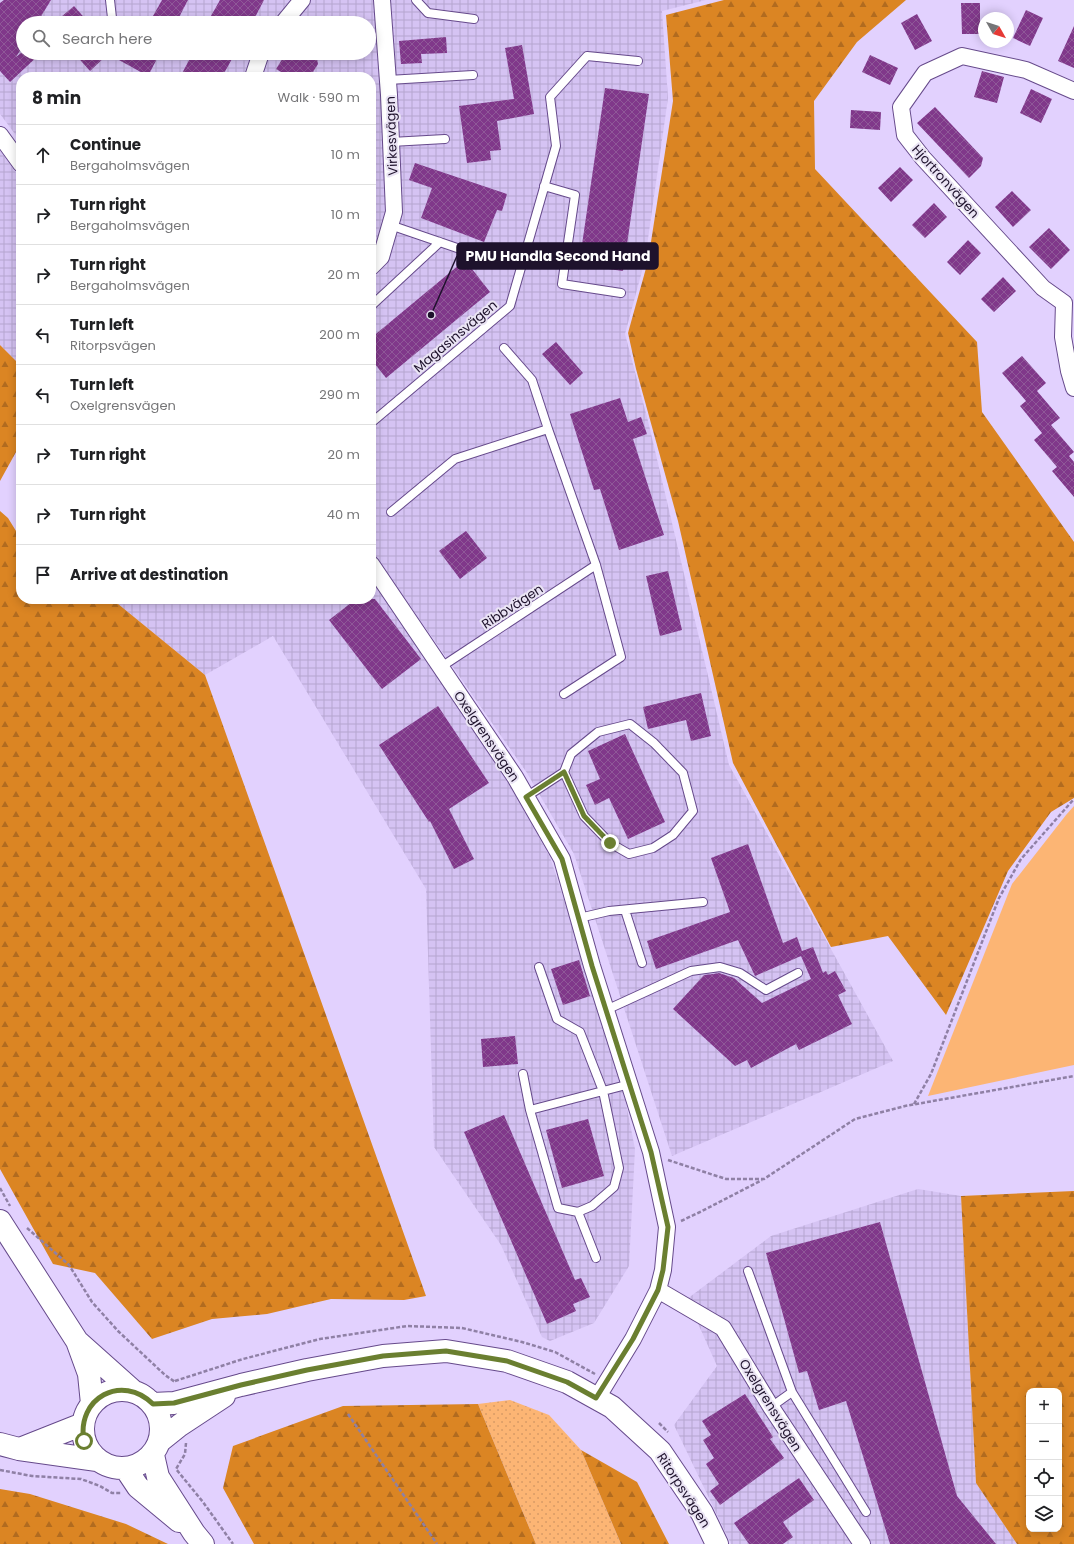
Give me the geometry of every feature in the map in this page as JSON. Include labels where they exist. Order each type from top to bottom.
[{"type":"street","points":[[289,16],[302,0]]},
{"type":"street","name":"Virkesvägen","points":[[376,262],[381,257],[394,212],[388,80],[382,0]]},
{"type":"street","name":"Hjortronvägen","points":[[1069,298],[1043,288],[923,158],[905,135],[901,107],[925,73],[962,56],[1026,70],[1074,91]]},
{"type":"street","points":[[255,72],[259,60]]},
{"type":"street","points":[[0,135],[16,157]]},
{"type":"street","points":[[1069,298],[1063,337],[1069,371],[1074,388]]},
{"type":"street","name":"Oxelgrensvägen","points":[[376,571],[515,777],[562,859],[606,1010],[651,1152],[668,1227],[663,1270],[658,1290],[633,1339],[602,1390]]},
{"type":"street","points":[[0,1221],[77,1341],[89,1374],[88,1414],[84,1441],[91,1454],[97,1460]]},
{"type":"street","name":"Oxelgrensvägen","points":[[658,1290],[723,1328],[771,1407],[862,1544]]},
{"type":"street","points":[[77,1341],[134,1392]]},
{"type":"street","name":"Ritorpsvägen","points":[[153,1404],[174,1403],[241,1385],[307,1370],[383,1356],[446,1351],[507,1361],[567,1382],[602,1390],[612,1407],[660,1451],[702,1512],[717,1544]]},
{"type":"street","name":"Ritorpsvägen","points":[[156,1448],[180,1425],[241,1385]]},
{"type":"street","points":[[126,1390],[141,1394],[153,1404],[162,1426],[156,1448],[141,1464],[126,1469],[111,1467],[97,1460],[10,1446],[88,1414],[104,1394],[126,1390]]},
{"type":"street","points":[[156,1448],[199,1538]]},
{"type":"street","points":[[126,1469],[138,1487],[199,1538]]},
{"type":"lane","points":[[110,0],[112,16]]},
{"type":"lane","points":[[416,0],[428,13],[474,19]]},
{"type":"lane","name":"Magasinsvägen","points":[[376,418],[510,306],[556,146],[550,96],[587,56],[638,61]]},
{"type":"lane","points":[[388,80],[473,75]]},
{"type":"lane","points":[[391,142],[445,139]]},
{"type":"lane","points":[[544,186],[576,195],[562,284],[621,293]]},
{"type":"lane","points":[[390,225],[498,262]]},
{"type":"lane","points":[[376,301],[440,242]]},
{"type":"lane","points":[[504,348],[532,380],[596,565],[621,657],[564,694]]},
{"type":"lane","points":[[391,512],[455,459],[548,429]]},
{"type":"lane","name":"Ribbvägen","points":[[441,667],[596,565]]},
{"type":"lane","points":[[526,797],[564,772],[572,754],[598,732],[630,724],[654,744],[683,773],[693,811],[674,835],[653,848],[629,854],[610,843],[584,816],[564,772]]},
{"type":"lane","points":[[579,918],[608,911],[703,902]]},
{"type":"lane","points":[[624,910],[642,963]]},
{"type":"lane","points":[[523,1074],[530,1110],[558,1208],[578,1212],[592,1206],[614,1187],[619,1168],[603,1091],[580,1032],[557,1019],[539,967]]},
{"type":"lane","points":[[606,1010],[691,971],[720,967],[740,973],[766,990],[798,973]]},
{"type":"lane","points":[[530,1110],[630,1084]]},
{"type":"lane","points":[[578,1212],[596,1258]]},
{"type":"lane","points":[[748,1271],[792,1392],[866,1512]]},
{"type":"lane","points":[[771,1407],[792,1392]]},
{"type":"path","points":[[914,1104],[930,1074],[999,898],[1021,859],[1074,798]]},
{"type":"path","points":[[668,1227],[764,1179],[855,1119],[914,1104],[1074,1076]]},
{"type":"path","points":[[651,1152],[669,1160],[726,1179],[764,1179]]},
{"type":"path","points":[[175,1381],[243,1359],[320,1339],[407,1326],[462,1328],[522,1342],[554,1352],[586,1368],[602,1390]]},
{"type":"path","points":[[348,1414],[437,1544]]},
{"type":"path","points":[[654,1419],[666,1429],[670,1435]]},
{"type":"path","points":[[0,1470],[32,1476],[81,1479],[100,1486],[112,1493],[118,1494],[138,1487]]},
{"type":"shaded area","points":[[0,0],[706,0],[662,11],[668,98],[645,260],[625,334],[648,421],[729,765],[893,1061],[672,1156],[574,854],[527,773],[376,557],[376,72],[16,72],[16,135],[0,114]]},
{"type":"shaded area","points":[[0,150],[16,173],[16,361],[0,345]]},
{"type":"shaded area","points":[[376,586],[483,738],[550,857],[619,1068],[635,1149],[629,1266],[594,1323],[550,1341],[542,1337],[501,1245],[434,1147],[426,889],[273,636],[205,675],[118,604],[376,604]]},
{"type":"shaded area","points":[[1074,806],[1074,1065],[928,1096],[1012,884]]},
{"type":"shaded area","points":[[918,1189],[961,1196],[976,1483],[1017,1544],[731,1544],[674,1425],[717,1366],[687,1299],[771,1236]]},
{"type":"shaded area","points":[[510,1400],[549,1415],[581,1450],[621,1544],[536,1544],[478,1404]]},
{"type":"green space","points":[[724,0],[906,0],[857,42],[814,101],[815,169],[977,342],[982,412],[1074,542],[1074,798],[1051,812],[1008,871],[946,1015],[888,936],[831,947],[733,763],[678,521],[636,369],[628,333],[648,261],[673,101],[666,15]]},
{"type":"green space","points":[[0,345],[16,361],[16,452],[0,481]]},
{"type":"green space","points":[[0,511],[8,518],[16,531],[16,604],[118,604],[205,675],[426,1296],[404,1300],[331,1299],[267,1314],[212,1319],[152,1339],[95,1273],[53,1264],[0,1169]]},
{"type":"green space","points":[[1074,1191],[1074,1544],[1017,1544],[976,1483],[961,1196]]},
{"type":"green space","points":[[478,1404],[536,1544],[254,1544],[223,1488],[233,1446],[343,1406]]},
{"type":"green space","points":[[581,1450],[637,1482],[669,1544],[621,1544]]},
{"type":"green space","points":[[0,1489],[30,1494],[126,1524],[168,1544],[0,1544]]},
{"type":"building","points":[[4,0],[51,0],[41,16],[16,16],[16,60],[34,60],[21,72],[16,72],[16,76],[10,82],[0,71],[0,3]]},
{"type":"building","points":[[162,0],[188,0],[180,16],[153,16]]},
{"type":"building","points":[[220,0],[264,0],[256,16],[211,16]]},
{"type":"building","points":[[961,3],[980,3],[980,12],[978,12],[978,34],[962,34]]},
{"type":"building","points":[[74,6],[83,16],[62,16]]},
{"type":"building","points":[[1026,10],[1043,18],[1030,46],[1014,38]]},
{"type":"building","points":[[917,14],[932,41],[915,50],[901,23]]},
{"type":"building","points":[[1074,26],[1074,68],[1058,61]]},
{"type":"building","points":[[446,37],[447,53],[421,54],[422,63],[401,64],[399,41]]},
{"type":"building","points":[[522,45],[534,114],[497,121],[501,150],[490,151],[491,160],[467,163],[459,106],[514,99],[505,48]]},
{"type":"building","points":[[870,55],[898,68],[890,85],[862,72]]},
{"type":"building","points":[[80,60],[102,60],[90,71]]},
{"type":"building","points":[[119,60],[156,60],[150,72],[141,72]]},
{"type":"building","points":[[189,60],[231,60],[225,72],[183,72]]},
{"type":"building","points":[[282,60],[317,60],[318,64],[313,72],[281,72],[276,69]]},
{"type":"building","points":[[982,71],[1004,77],[997,103],[974,97]]},
{"type":"building","points":[[605,88],[649,94],[623,271],[579,265]]},
{"type":"building","points":[[1031,89],[1052,99],[1041,123],[1020,113]]},
{"type":"building","points":[[935,107],[983,158],[981,166],[969,178],[917,123]]},
{"type":"building","points":[[851,110],[881,112],[880,130],[850,128]]},
{"type":"building","points":[[415,163],[507,194],[502,211],[497,210],[484,242],[421,218],[432,188],[409,180]]},
{"type":"building","points":[[900,167],[913,180],[891,202],[878,188]]},
{"type":"building","points":[[1012,191],[1031,210],[1013,227],[995,207]]},
{"type":"building","points":[[934,203],[947,217],[925,238],[912,225]]},
{"type":"building","points":[[1049,228],[1070,250],[1051,269],[1029,247]]},
{"type":"building","points":[[968,240],[981,253],[960,275],[947,262]]},
{"type":"building","points":[[465,260],[490,292],[386,378],[376,365],[376,334]]},
{"type":"building","points":[[1003,277],[1016,291],[994,312],[981,299]]},
{"type":"building","points":[[556,342],[583,373],[570,385],[542,354]]},
{"type":"building","points":[[1022,356],[1046,383],[1037,391],[1060,418],[1051,425],[1074,452],[1069,456],[1074,462],[1074,497],[1052,471],[1057,467],[1034,440],[1042,433],[1020,406],[1026,401],[1002,373]]},
{"type":"building","points":[[620,398],[628,422],[641,417],[647,434],[633,439],[664,535],[619,550],[600,489],[594,490],[570,414]]},
{"type":"building","points":[[466,531],[487,558],[460,579],[439,551]]},
{"type":"building","points":[[668,571],[682,630],[660,636],[646,576]]},
{"type":"building","points":[[376,600],[421,659],[382,689],[329,620],[350,604],[376,604]]},
{"type":"building","points":[[701,693],[711,736],[691,741],[686,720],[648,729],[643,707]]},
{"type":"building","points":[[438,706],[489,783],[449,809],[474,859],[454,869],[430,821],[429,822],[379,745]]},
{"type":"building","points":[[625,734],[665,822],[628,839],[609,798],[595,805],[586,785],[600,779],[588,751]]},
{"type":"building","points":[[748,844],[783,943],[797,937],[802,951],[813,947],[823,973],[826,971],[828,975],[835,971],[846,991],[838,995],[852,1024],[799,1050],[796,1044],[751,1068],[747,1060],[735,1066],[673,1009],[704,975],[719,973],[734,978],[762,1003],[811,979],[801,956],[755,976],[738,940],[656,969],[647,941],[730,912],[711,858]]},
{"type":"building","points":[[579,960],[590,996],[563,1005],[551,969]]},
{"type":"building","points":[[515,1036],[518,1064],[483,1067],[481,1039]]},
{"type":"building","points":[[504,1115],[575,1280],[581,1278],[590,1297],[573,1304],[576,1311],[547,1324],[464,1132]]},
{"type":"building","points":[[588,1119],[604,1176],[562,1188],[546,1130]]},
{"type":"building","points":[[880,1222],[957,1496],[996,1544],[890,1544],[846,1401],[819,1410],[807,1371],[799,1373],[766,1253]]},
{"type":"building","points":[[745,1394],[773,1437],[770,1439],[784,1458],[720,1505],[710,1491],[719,1484],[706,1464],[714,1458],[703,1440],[711,1435],[702,1421]]},
{"type":"building","points":[[799,1478],[814,1500],[783,1522],[793,1537],[783,1544],[749,1544],[734,1523]]},
{"type":"place","name":"PMU Handla Second Hand","points":[[431,315]]},
{"type":"route","points":[[84,1441],[83,1424],[87,1411],[92,1404],[104,1394],[118,1390],[126,1390],[141,1394],[153,1404],[174,1403],[241,1385],[307,1370],[383,1356],[446,1351],[507,1361],[567,1382],[596,1398],[633,1339],[658,1290],[663,1270],[668,1227],[651,1152],[592,966],[562,859],[526,797],[564,772],[584,816],[610,843]]}]
